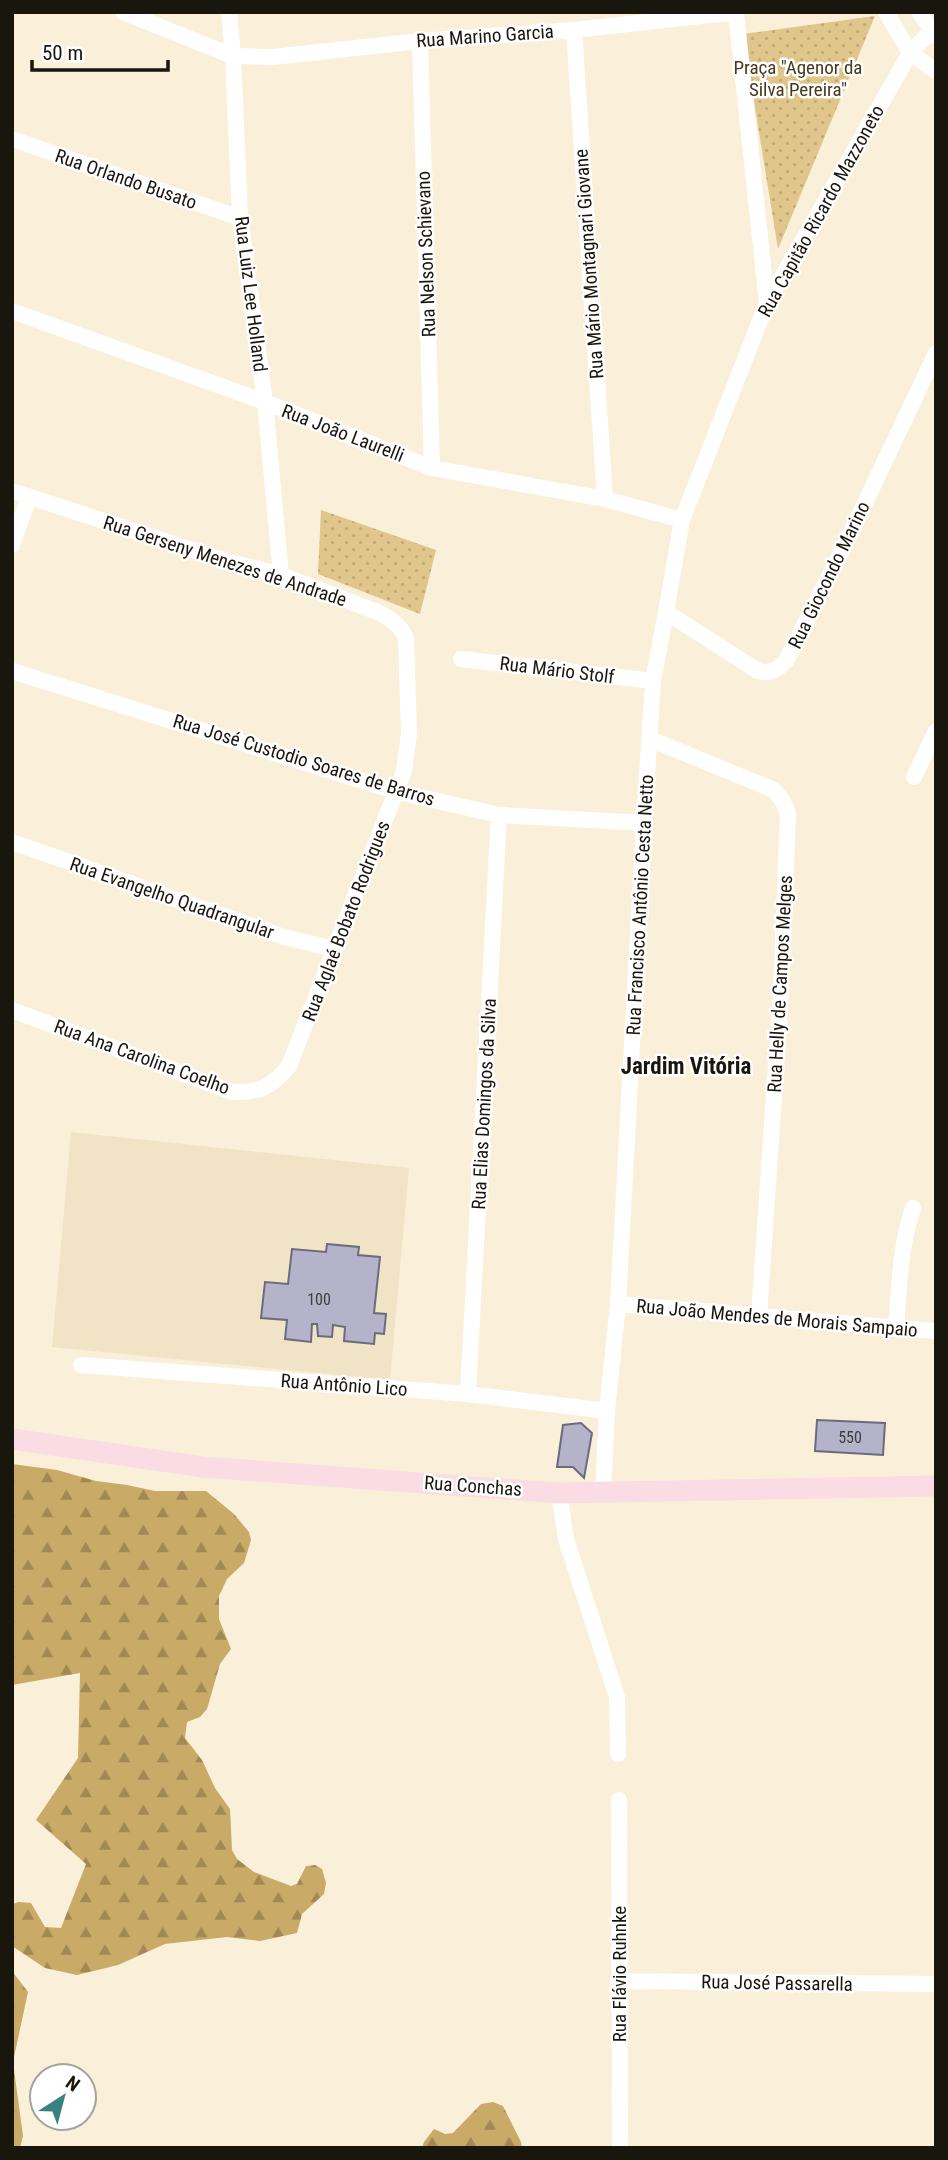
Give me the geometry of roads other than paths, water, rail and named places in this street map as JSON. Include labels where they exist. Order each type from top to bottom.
[{"type":"main road","name":"Rua Conchas","points":[[12,1439],[202,1467],[559,1493],[936,1486]]},
{"type":"street","points":[[123,12],[233,56]]},
{"type":"street","name":"Rua Luiz Lee Holland","points":[[229,12],[240,218],[265,402],[281,575]]},
{"type":"street","points":[[736,12],[766,303]]},
{"type":"street","name":"Rua Marino Garcia","points":[[233,56],[273,57],[420,41],[574,30],[736,12]]},
{"type":"street","points":[[886,12],[910,53],[936,71]]},
{"type":"street","points":[[919,12],[934,33]]},
{"type":"street","name":"Rua Mário Montagnari Giovane","points":[[574,30],[605,499]]},
{"type":"street","name":"Rua Capitão Ricardo Mazzoneto","points":[[682,520],[766,303],[910,53],[934,33]]},
{"type":"street","name":"Rua Nelson Schievano","points":[[420,41],[432,468]]},
{"type":"street","name":"Rua Orlando Busato","points":[[12,139],[240,218]]},
{"type":"street","name":"Rua João Laurelli","points":[[12,311],[265,402],[432,468],[605,499],[682,520]]},
{"type":"street","name":"Rua Giocondo Marino","points":[[666,612],[758,671],[766,673],[786,661],[847,541],[936,353]]},
{"type":"street","name":"Rua Gerseny Menezes de Andrade","points":[[12,491],[223,560],[281,575],[392,620],[406,638],[408,661],[408,754],[398,792]]},
{"type":"street","points":[[12,545],[29,497]]},
{"type":"street","points":[[666,612],[682,520]]},
{"type":"street","name":"Rua Francisco Antônio Cesta Netto","points":[[603,1491],[607,1410],[618,1304],[653,681],[666,612]]},
{"type":"street","name":"Rua Mário Stolf","points":[[461,659],[653,681]]},
{"type":"street","name":"Rua José Custodio Soares de Barros","points":[[12,671],[398,792],[499,815],[643,823]]},
{"type":"street","points":[[914,778],[936,732]]},
{"type":"street","name":"Rua Helly de Campos Melges","points":[[650,739],[774,790],[788,811],[781,992],[759,1316]]},
{"type":"street","name":"Rua Aglaé Bobato Rodrigues","points":[[296,1051],[398,792]]},
{"type":"street","name":"Rua Elias Domingos da Silva","points":[[468,1394],[499,815]]},
{"type":"street","name":"Rua Evangelho Quadrangular","points":[[12,842],[284,937],[334,949]]},
{"type":"street","name":"Rua Ana Carolina Coelho","points":[[12,1010],[232,1091],[249,1093],[265,1088],[279,1079],[296,1051]]},
{"type":"street","points":[[896,1328],[901,1270],[913,1208]]},
{"type":"street","name":"Rua João Mendes de Morais Sampaio","points":[[618,1304],[936,1331]]},
{"type":"street","name":"Rua Antônio Lico","points":[[81,1365],[468,1394],[607,1410]]},
{"type":"street","points":[[559,1493],[566,1539],[617,1697],[618,1754]]},
{"type":"street","name":"Rua Flávio Ruhnke","points":[[619,1800],[620,2148]]},
{"type":"street","name":"Rua José Passarella","points":[[618,1981],[936,1984]]},
{"type":"district","name":"Jardim Vitória","points":[[686,1066]]},
{"type":"park label","name":"Praça \"Agenor da Silva Pereira\"","points":[[798,78]]}]
